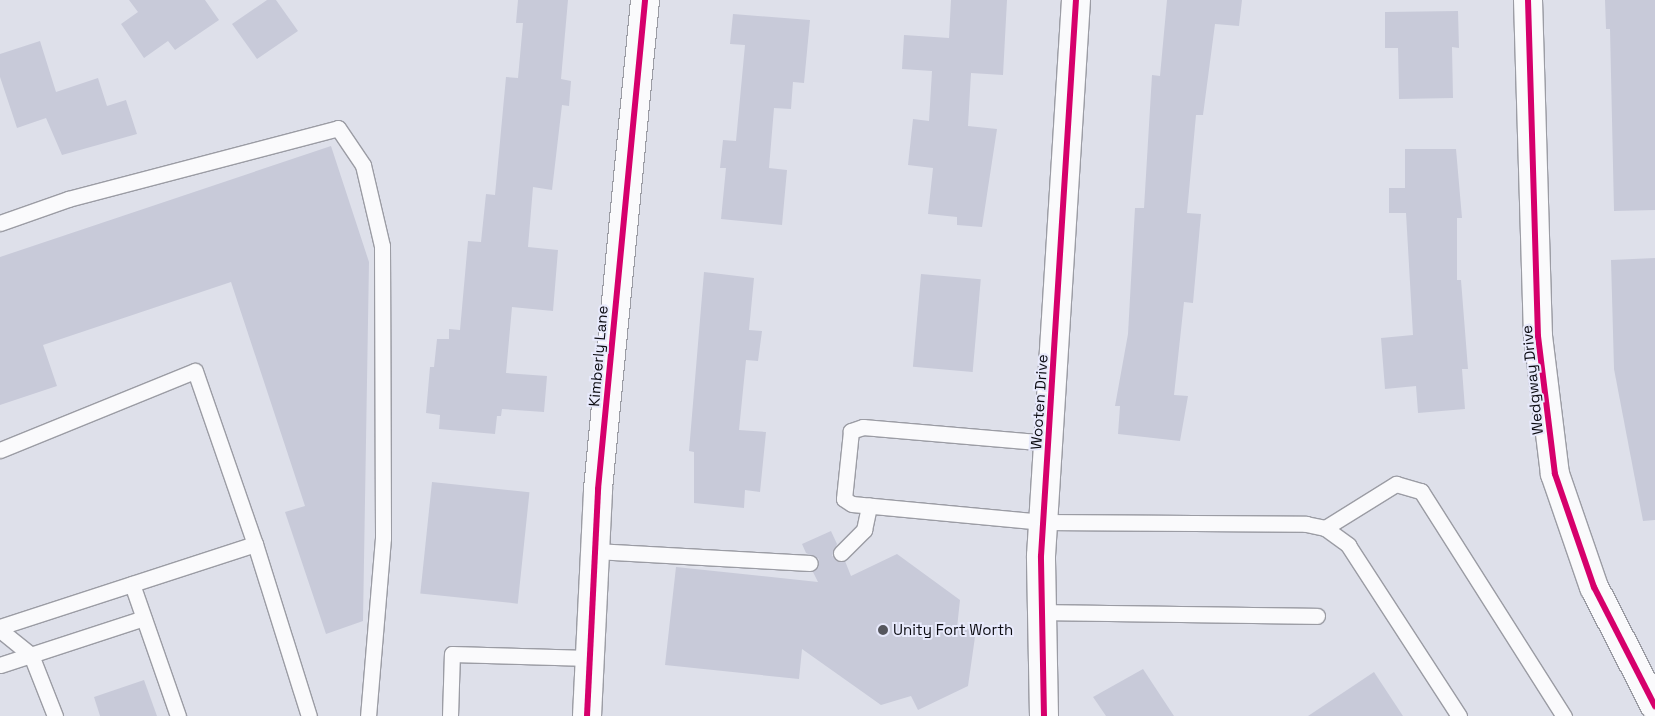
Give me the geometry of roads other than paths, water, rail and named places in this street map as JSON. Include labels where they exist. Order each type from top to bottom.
[{"type":"street","name":"Kimberly Lane","points":[[587,716],[595,551],[645,0]]},
{"type":"street","name":"Wooten Drive","points":[[1044,716],[1043,522],[1076,0]]},
{"type":"street","name":"Wedgway Drive","points":[[1528,0],[1538,336],[1555,474],[1594,587],[1655,706]]},
{"type":"lane","points":[[0,223],[68,199],[338,128],[363,165],[382,246],[383,538],[368,716]]},
{"type":"lane","points":[[0,450],[194,371],[255,544],[309,716]]},
{"type":"lane","points":[[1049,443],[863,427],[851,431],[844,499],[869,506],[1043,522],[1306,524],[1325,528],[1348,545],[1459,716]]},
{"type":"lane","points":[[1325,528],[1396,484],[1421,491],[1564,716]]},
{"type":"lane","points":[[841,553],[864,530],[869,506]]},
{"type":"lane","points":[[0,629],[255,544]]},
{"type":"lane","points":[[595,551],[810,563]]},
{"type":"lane","points":[[132,584],[178,716]]},
{"type":"lane","points":[[1044,612],[1317,616]]},
{"type":"lane","points":[[0,665],[144,618]]},
{"type":"lane","points":[[0,629],[31,655],[55,716]]},
{"type":"lane","points":[[450,716],[452,654],[589,658]]},
{"type":"place","name":"Unity Fort Worth","points":[[883,630]]}]
